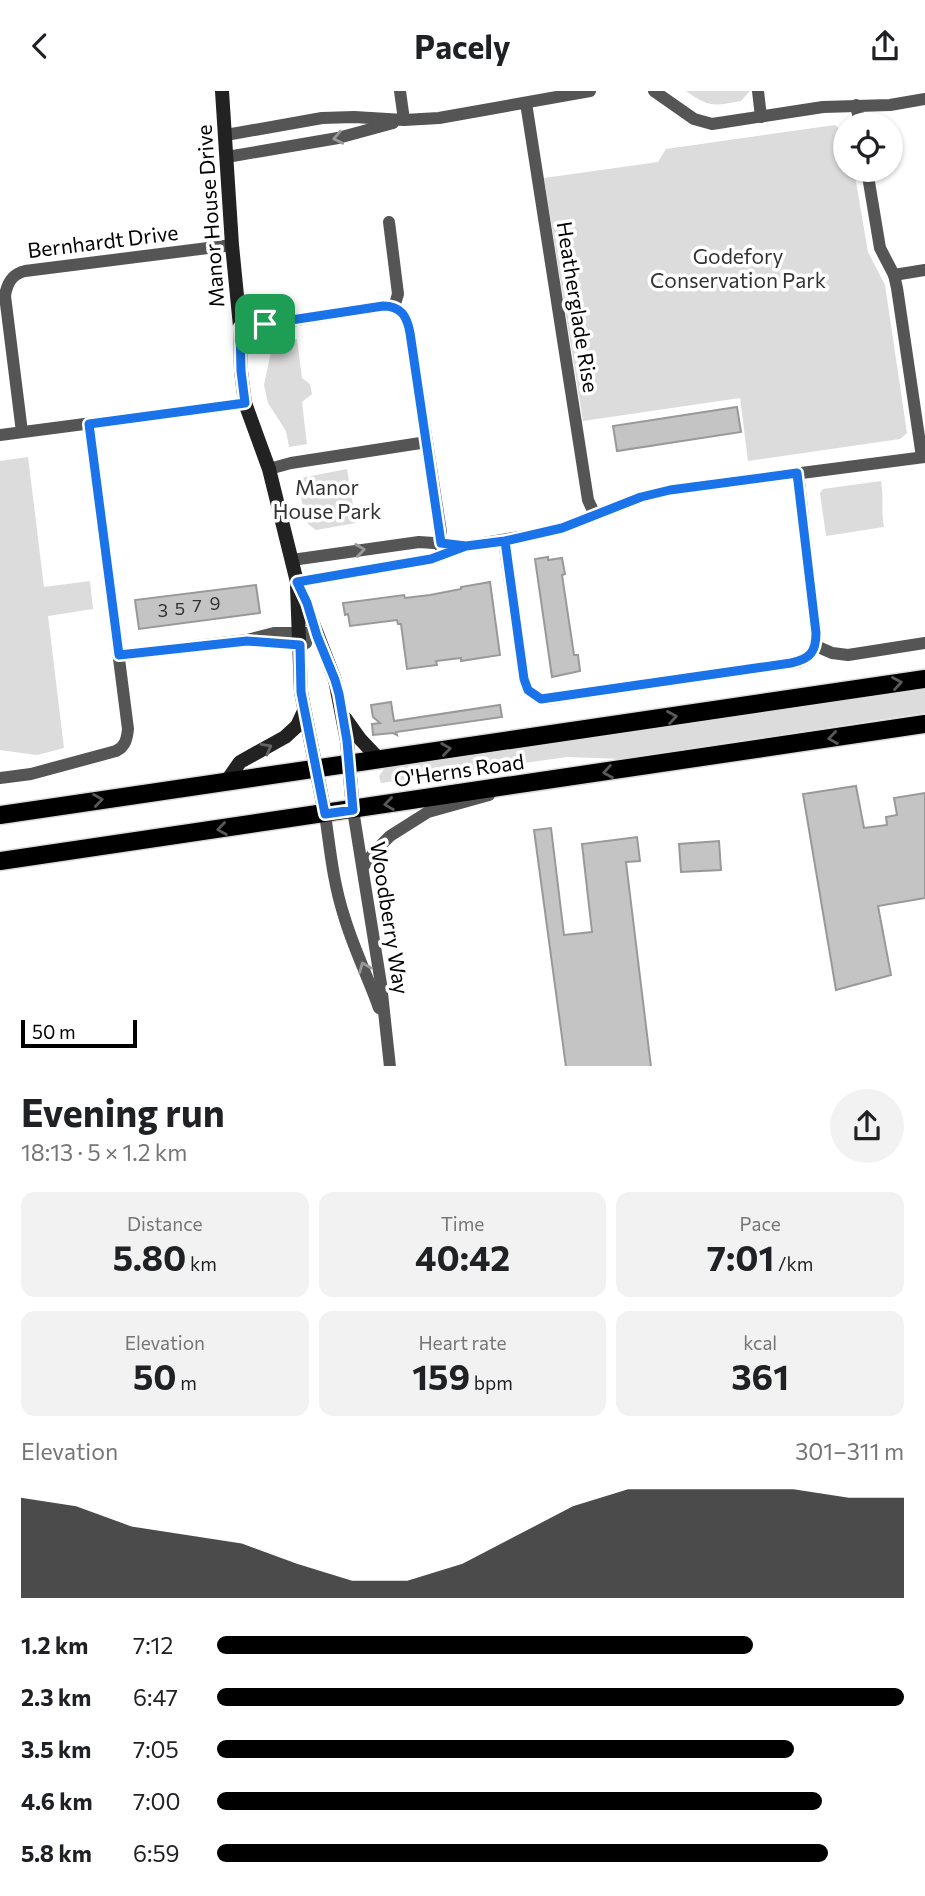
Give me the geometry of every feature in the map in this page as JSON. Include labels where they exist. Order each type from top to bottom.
[{"type":"main road","name":"O'Herns Road","points":[[0,815],[925,679]]},
{"type":"main road","name":"O'Herns Road","points":[[0,861],[925,725]]},
{"type":"street","name":"Manor House Drive","points":[[222,91],[245,403],[269,469],[297,582],[335,680],[343,714],[353,810]]},
{"type":"street","points":[[400,91],[404,120]]},
{"type":"street","points":[[226,135],[322,118],[439,118],[590,91]]},
{"type":"street","points":[[654,91],[704,123],[823,107],[890,105],[920,97]]},
{"type":"street","points":[[758,91],[761,117]]},
{"type":"street","name":"Heatherglade Rise","points":[[526,103],[588,500],[595,515]]},
{"type":"street","points":[[856,105],[857,112]]},
{"type":"street","points":[[227,157],[338,138],[404,120]]},
{"type":"street","points":[[292,560],[419,542],[441,549],[505,541],[562,528],[641,497],[670,490],[924,457],[897,288],[894,275],[880,248],[869,182]]},
{"type":"street","points":[[389,222],[398,294],[394,307]]},
{"type":"street","name":"Bernhardt Drive","points":[[22,432],[5,296],[6,288],[13,277],[25,271],[232,246]]},
{"type":"street","points":[[894,275],[925,270]]},
{"type":"street","points":[[240,327],[383,306],[394,307],[404,314],[427,442],[441,549]]},
{"type":"street","points":[[0,435],[245,403]]},
{"type":"street","points":[[0,778],[31,774],[120,749],[128,729],[89,424]]},
{"type":"street","points":[[269,469],[291,463],[427,442]]},
{"type":"street","points":[[505,541],[524,679],[528,690],[537,697],[547,699],[791,663],[809,657],[816,646],[797,473]]},
{"type":"street","points":[[297,582],[431,559],[441,549]]},
{"type":"street","name":"Manor House Drive","points":[[297,582],[301,692],[325,814]]},
{"type":"street","points":[[119,655],[247,641],[300,639],[309,642],[317,636]]},
{"type":"street","points":[[816,646],[832,653],[848,655],[925,643]]},
{"type":"street","points":[[226,782],[240,762],[285,737],[297,726],[304,711]]},
{"type":"street","points":[[343,714],[360,739],[379,759]]},
{"type":"street","points":[[363,867],[390,836],[428,812],[529,784]]},
{"type":"street","name":"Woodberry Way","points":[[353,810],[379,971],[390,1066]]},
{"type":"street","name":"Woodberry Way","points":[[325,814],[332,873],[344,918],[371,984],[386,1032]]},
{"type":"green space","points":[[686,91],[749,92],[741,101],[718,105],[707,103]]},
{"type":"green space","name":"Godefory Conservation Park","points":[[833,125],[833,182],[856,182],[868,252],[885,285],[907,433],[900,439],[748,461],[740,398],[583,421],[544,178],[658,162],[666,149]]},
{"type":"green space","name":"Manor House Park","points":[[297,339],[302,378],[310,384],[312,394],[302,402],[307,444],[289,447],[286,431],[268,403],[264,385],[272,347],[277,341]]},
{"type":"green space","points":[[28,457],[44,587],[90,581],[93,609],[48,616],[64,748],[37,755],[0,750],[0,461]]},
{"type":"green space","name":"Manor House Park","points":[[347,469],[356,523],[316,530],[308,524],[296,479]]},
{"type":"green space","points":[[881,481],[884,527],[826,536],[820,493],[823,489]]},
{"type":"green space","points":[[925,682],[925,713],[621,759],[567,757],[381,783],[379,776],[388,764]]},
{"type":"building","points":[[737,407],[741,432],[617,451],[613,426]]},
{"type":"building","points":[[548,557],[548,560],[562,558],[574,655],[578,655],[580,671],[552,677],[535,559]]},
{"type":"building","points":[[490,582],[500,655],[461,661],[461,658],[436,661],[437,665],[407,669],[401,624],[398,624],[397,620],[350,626],[348,614],[345,615],[343,603],[404,595],[405,598],[430,595]]},
{"type":"building","points":[[256,585],[260,613],[139,629],[135,600]]},
{"type":"building","points":[[391,702],[394,721],[500,705],[502,717],[396,732],[397,735],[373,735],[372,724],[380,723],[373,717],[371,705]]},
{"type":"building","points":[[856,786],[864,828],[887,825],[886,817],[897,815],[894,798],[925,793],[925,898],[878,906],[891,975],[836,990],[803,794]]},
{"type":"building","points":[[551,828],[564,935],[592,932],[582,844],[637,837],[640,861],[626,862],[651,1066],[566,1066],[534,830]]},
{"type":"building","points":[[719,841],[721,870],[681,872],[679,844]]},
{"type":"route","points":[[265,324],[240,327],[245,403],[89,424],[119,655],[247,641],[300,645],[301,692],[325,814],[353,810],[347,741],[335,680],[297,582],[431,559],[466,546],[505,541],[524,679],[528,690],[541,699],[791,663],[804,660],[814,652],[816,633],[797,473],[670,490],[641,497],[562,528],[505,541],[476,545],[466,546],[441,543],[410,333],[404,314],[394,307],[383,306],[265,324]]}]
